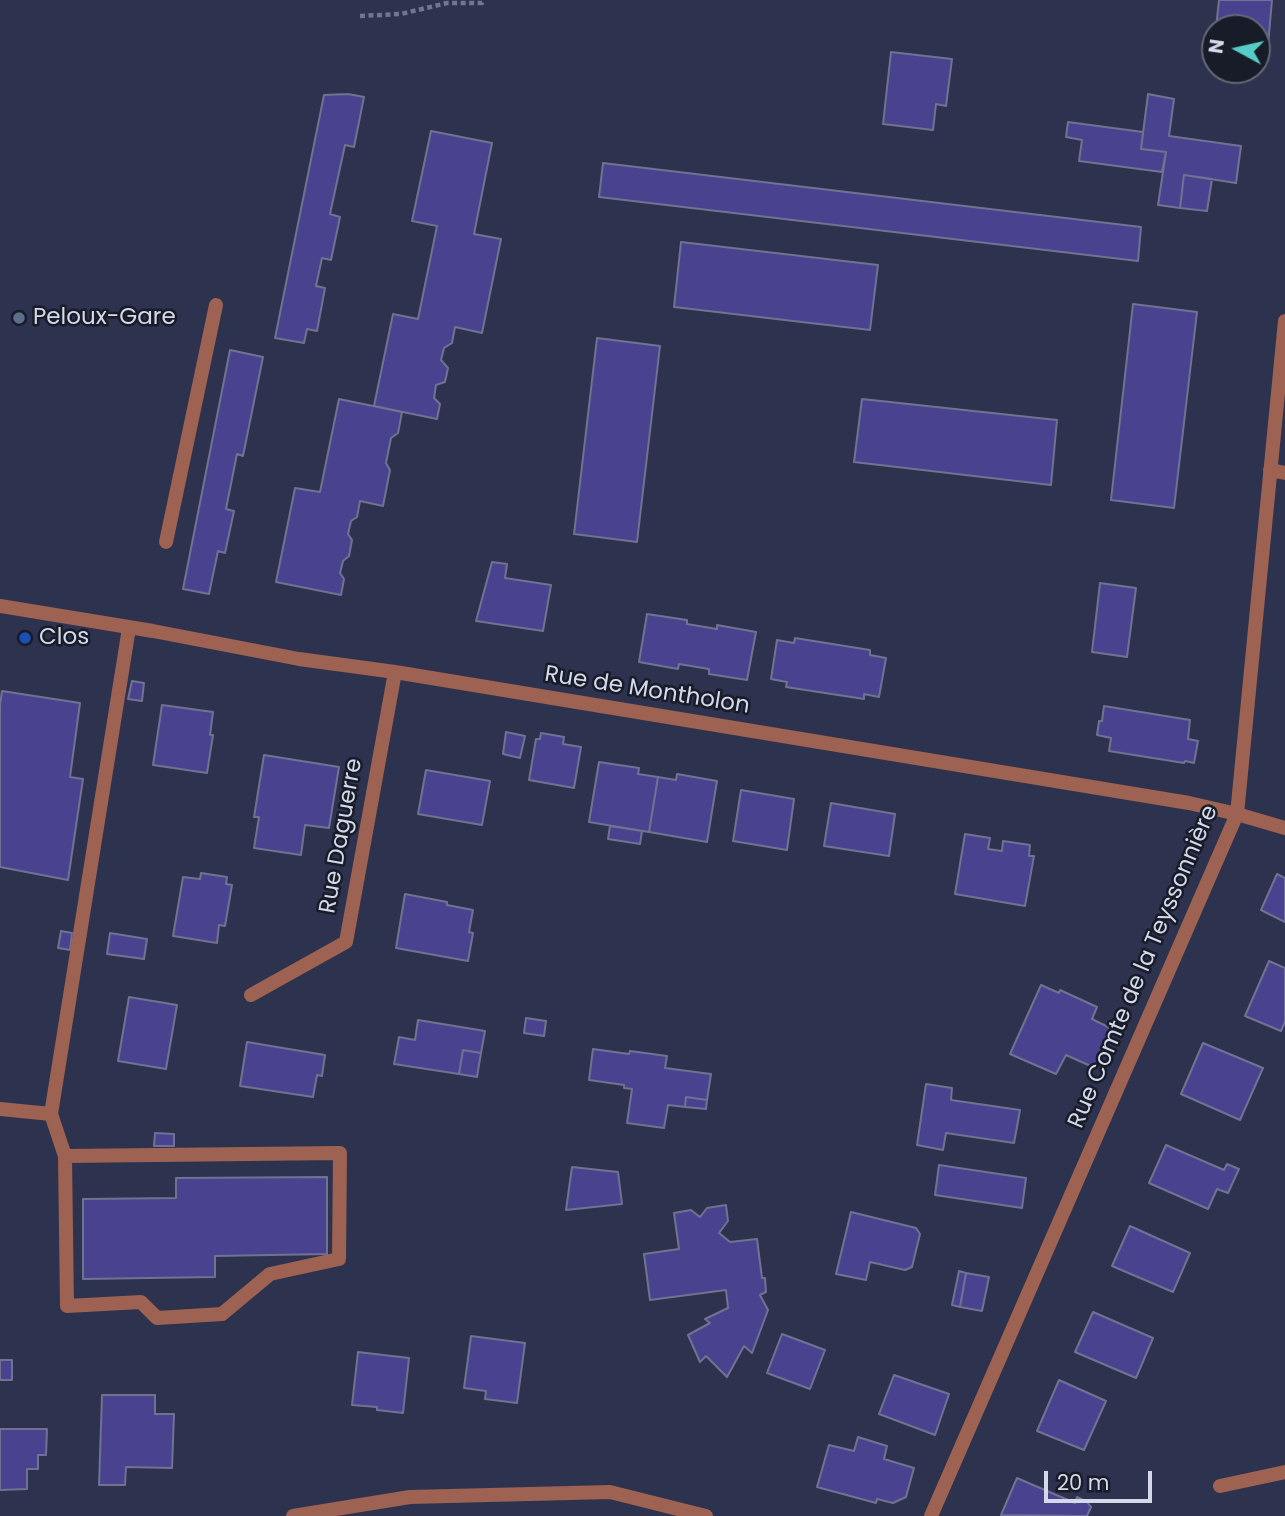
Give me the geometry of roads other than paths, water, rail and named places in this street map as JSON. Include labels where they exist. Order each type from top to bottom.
[{"type":"street","points":[[166,542],[216,305]]},
{"type":"street","name":"Rue Comte de la Teyssonnière","points":[[930,1516],[1237,814],[1278,471],[1285,321]]},
{"type":"street","name":"Rue de Montholon","points":[[0,606],[299,659],[1189,803],[1285,828]]},
{"type":"street","points":[[65,1156],[340,1153],[339,1259],[270,1274],[222,1314],[157,1318],[141,1302],[67,1306],[65,1156],[51,1114],[129,628]]},
{"type":"street","name":"Rue Daguerre","points":[[251,995],[346,942],[395,673]]},
{"type":"street","points":[[0,1109],[51,1114]]},
{"type":"street","points":[[1220,1486],[1285,1472]]},
{"type":"street","points":[[293,1516],[410,1497],[610,1492],[706,1516]]},
{"type":"place","name":"Peloux-Gare","points":[[19,318]]},
{"type":"place","name":"Clos","points":[[25,638]]}]
